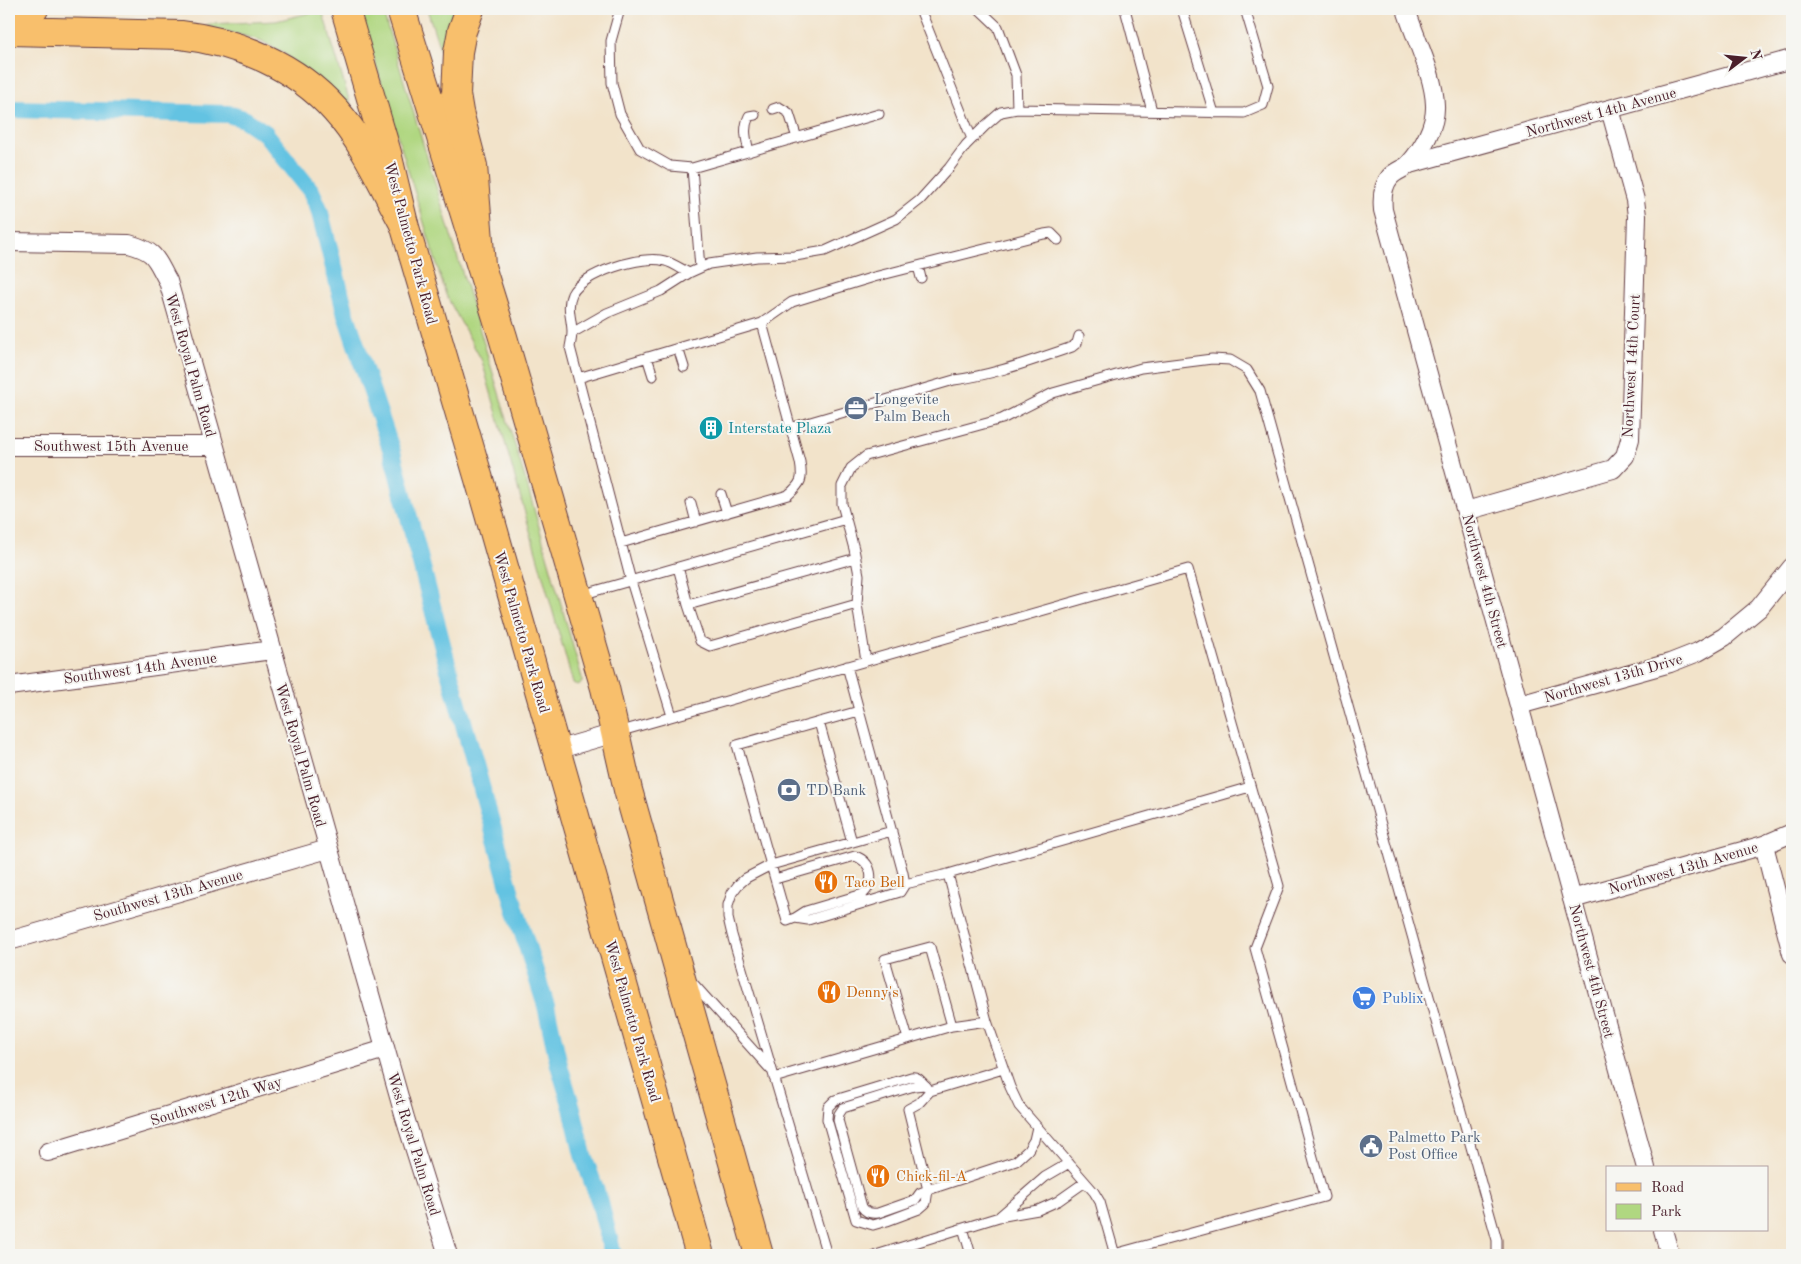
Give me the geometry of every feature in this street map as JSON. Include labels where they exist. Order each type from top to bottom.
[{"type":"main road","points":[[9,10],[34,9]]},
{"type":"main road","name":"West Palmetto Park Road","points":[[345,9],[387,153],[404,224],[701,1251]]},
{"type":"main road","points":[[402,9],[503,336],[605,688],[628,790],[760,1255]]},
{"type":"main road","points":[[470,9],[462,32],[458,52],[456,94],[474,166],[481,265]]},
{"type":"main road","points":[[9,31],[158,34],[199,37],[234,45],[272,62],[306,83],[336,110],[366,153],[404,224]]},
{"type":"street","name":"Northwest 4th Street","points":[[1406,9],[1431,80],[1435,105],[1433,122],[1428,138],[1409,164],[1390,177],[1382,193],[1383,210],[1645,1166]]},
{"type":"street","name":"Northwest 14th Avenue","points":[[1409,164],[1792,59]]},
{"type":"street","name":"Northwest 14th Court","points":[[1466,511],[1613,469],[1625,456],[1630,439],[1637,216],[1635,200],[1610,109]]},
{"type":"street","name":"West Royal Palm Road","points":[[9,242],[129,244],[146,249],[154,256],[168,281],[385,1049],[448,1255]]},
{"type":"street","name":"Southwest 15th Avenue","points":[[9,446],[214,446]]},
{"type":"street","name":"Northwest 13th Drive","points":[[1519,705],[1670,663],[1698,652],[1724,637],[1759,608],[1792,567]]},
{"type":"street","name":"Southwest 14th Avenue","points":[[9,686],[272,650]]},
{"type":"street","points":[[556,750],[615,733]]},
{"type":"street","name":"Northwest 13th Avenue","points":[[1572,899],[1764,845],[1792,833]]},
{"type":"street","points":[[1764,845],[1792,954]]},
{"type":"street","name":"Southwest 13th Avenue","points":[[9,941],[328,849]]},
{"type":"street","name":"Southwest 12th Way","points":[[48,1152],[385,1049]]},
{"type":"street","points":[[1664,1232],[1670,1255]]},
{"type":"lane","points":[[620,9],[611,41],[612,82],[620,114],[640,148],[670,166],[692,168],[879,114]]},
{"type":"lane","points":[[920,9],[972,139]]},
{"type":"lane","points":[[979,9],[998,27],[1016,76],[1017,109]]},
{"type":"lane","points":[[1125,9],[1152,111]]},
{"type":"lane","points":[[1182,9],[1214,113]]},
{"type":"lane","points":[[572,332],[607,313],[661,291],[689,273],[709,264],[735,260],[796,256],[825,251],[896,219],[920,200],[972,139],[1001,112],[1017,109],[1244,113],[1262,105],[1268,86],[1245,9]]},
{"type":"lane","points":[[773,109],[779,107],[788,113],[797,138]]},
{"type":"lane","points":[[749,152],[745,125],[750,116],[755,114]]},
{"type":"lane","points":[[692,168],[700,268]]},
{"type":"lane","points":[[578,378],[762,323],[792,302],[874,277],[1044,234],[1051,233],[1058,240]]},
{"type":"lane","points":[[672,716],[631,581],[570,347],[572,332],[569,310],[572,294],[581,282],[641,259],[665,260],[689,273]]},
{"type":"lane","points":[[918,266],[921,278]]},
{"type":"lane","points":[[621,543],[788,495],[797,487],[802,477],[762,323]]},
{"type":"lane","points":[[790,428],[950,377],[976,377],[1072,347],[1077,343],[1079,336]]},
{"type":"lane","points":[[678,348],[684,367]]},
{"type":"lane","points":[[647,357],[653,376]]},
{"type":"lane","points":[[866,661],[857,604],[859,575],[842,504],[842,486],[851,468],[866,456],[1002,419],[1053,393],[1141,368],[1212,359],[1230,360],[1247,370],[1260,391],[1495,1230],[1498,1255]]},
{"type":"lane","points":[[721,494],[727,512]]},
{"type":"lane","points":[[691,503],[696,522]]},
{"type":"lane","points":[[578,596],[846,518]]},
{"type":"lane","points":[[688,605],[856,558]]},
{"type":"lane","points":[[678,567],[700,641],[710,646],[857,604]]},
{"type":"lane","points":[[615,733],[1188,569],[1279,886],[1255,948],[1324,1197],[1114,1255],[1100,1202],[1019,1106],[1003,1069],[987,1021],[948,874]]},
{"type":"lane","points":[[847,666],[905,884]]},
{"type":"lane","points":[[791,920],[775,879],[737,745],[860,711]]},
{"type":"lane","points":[[818,722],[852,842]]},
{"type":"lane","points":[[791,920],[808,920],[900,892],[905,884],[948,874],[1250,787]]},
{"type":"lane","points":[[827,1255],[728,918],[730,899],[738,885],[746,878],[771,865],[892,831]]},
{"type":"lane","points":[[775,879],[855,856],[862,858],[868,864],[871,876],[870,883],[863,894],[806,911],[791,920]]},
{"type":"lane","points":[[908,1039],[885,959],[930,947],[952,1026]]},
{"type":"lane","points":[[678,968],[774,1075]]},
{"type":"lane","points":[[774,1075],[952,1026],[987,1021]]},
{"type":"lane","points":[[1003,1069],[928,1088],[914,1086],[843,1108],[838,1120],[862,1207],[865,1212],[878,1213],[915,1200],[920,1194],[928,1190],[1016,1161],[1028,1150],[1034,1140],[1037,1128]]},
{"type":"lane","points":[[928,1088],[919,1103],[908,1110],[928,1190]]},
{"type":"lane","points":[[1000,1217],[1046,1177],[1069,1163]]},
{"type":"lane","points":[[881,1254],[1000,1217],[1038,1210],[1058,1201],[1085,1182]]},
{"type":"lane","points":[[963,1228],[971,1255]]},
{"type":"green space","points":[[359,9],[382,9],[528,488],[582,678],[579,686],[573,683],[482,361],[446,295]]},
{"type":"green space","points":[[427,9],[457,9],[445,65]]},
{"type":"green space","points":[[322,10],[354,116],[285,54],[260,40],[206,26],[211,24],[276,21]]},
{"type":"waterway","points":[[9,109],[228,114],[244,119],[265,133],[311,191],[319,209],[346,315],[392,452],[449,671],[515,908],[546,1006],[559,1065],[583,1155],[600,1203],[613,1255]]},
{"type":"place","name":"Longevite Palm Beach","points":[[856,408]]},
{"type":"place","name":"Interstate Plaza","points":[[711,428]]},
{"type":"place","name":"TD Bank","points":[[789,790]]},
{"type":"place","name":"Taco Bell","points":[[826,882]]},
{"type":"place","name":"Denny's","points":[[829,992]]},
{"type":"place","name":"Publix","points":[[1364,998]]},
{"type":"place","name":"Palmetto Park Post Office","points":[[1371,1146]]},
{"type":"place","name":"Chick-fil-A","points":[[878,1176]]}]
